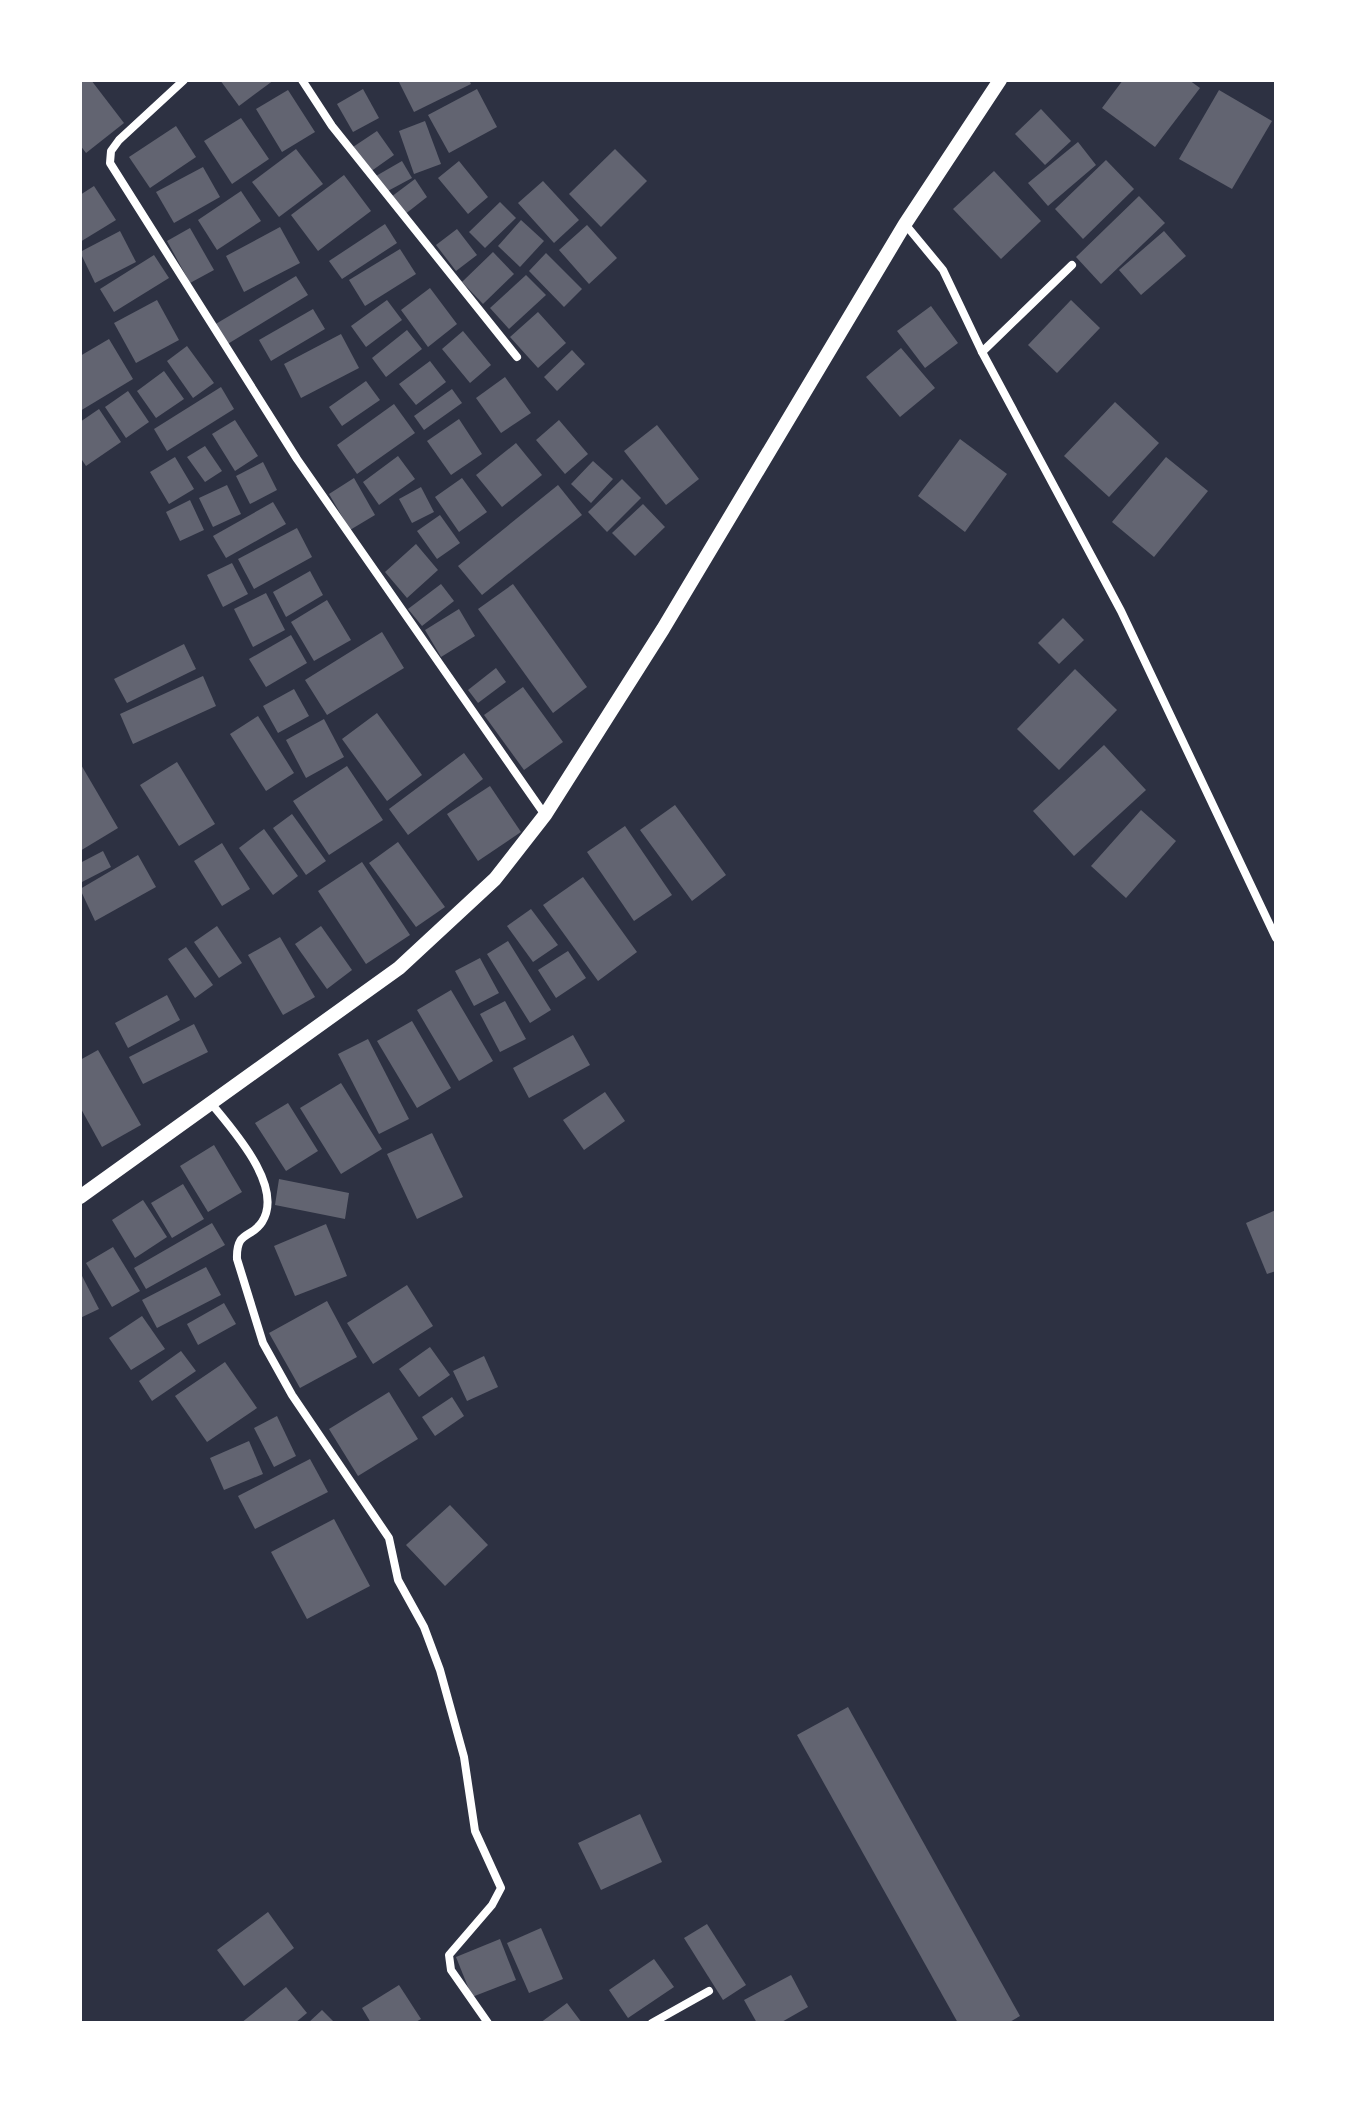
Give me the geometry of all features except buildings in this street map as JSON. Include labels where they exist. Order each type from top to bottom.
[{"type":"street","points":[[184,80],[119,140],[111,151],[110,163],[297,459],[545,815]]},
{"type":"street","points":[[302,80],[350,150],[517,357]]},
{"type":"street","points":[[80,1197],[399,968],[495,879],[545,815],[663,629],[905,224],[1000,80]]},
{"type":"street","points":[[905,224],[943,270],[982,352],[1121,611],[1276,938]]},
{"type":"street","points":[[982,352],[1072,265]]},
{"type":"street","points":[[210,1102],[251,1153],[265,1187],[267,1212],[261,1225],[244,1235],[236,1245],[237,1259],[263,1343],[292,1395],[389,1538],[398,1580],[424,1627],[440,1670],[464,1757],[475,1831],[501,1888],[492,1905],[449,1955],[451,1970],[488,2023]]},
{"type":"street","points":[[652,2023],[709,1991]]}]
